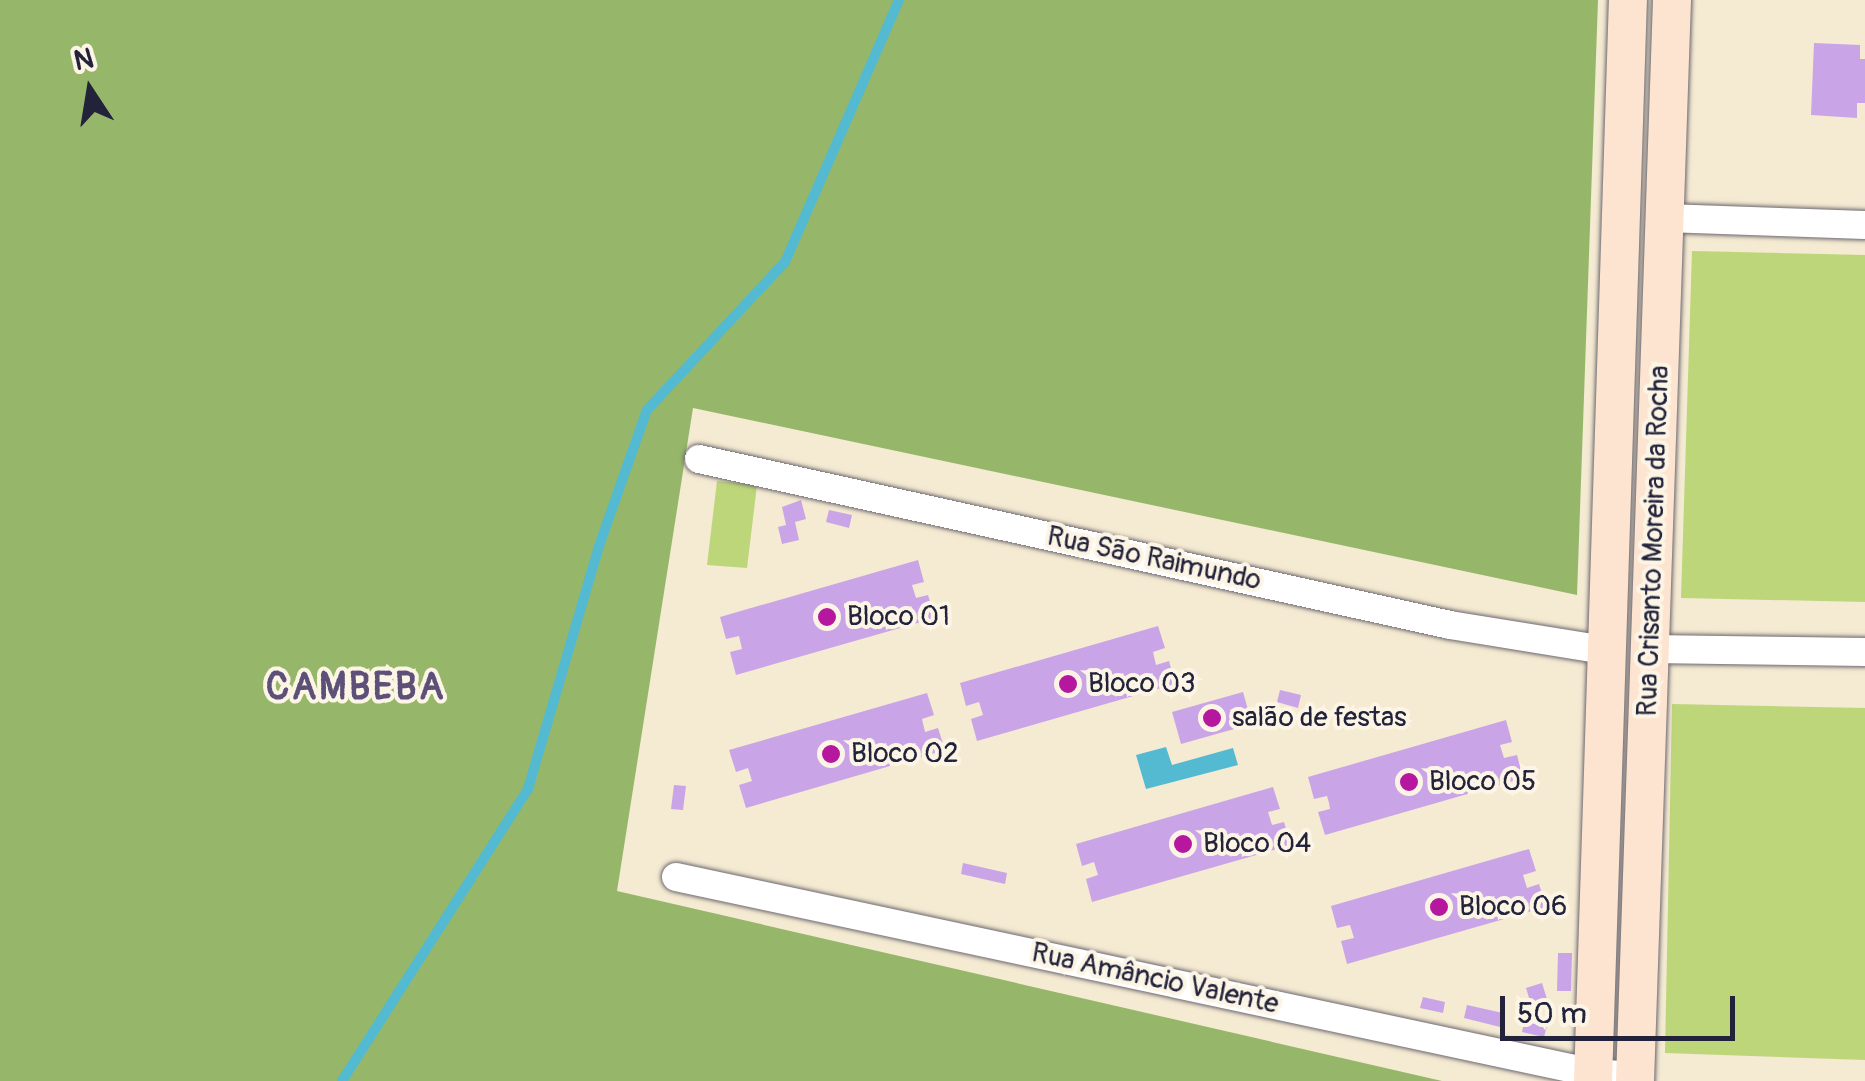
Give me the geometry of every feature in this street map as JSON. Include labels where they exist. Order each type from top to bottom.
[{"type":"main road","name":"Rua Crisanto Moreira da Rocha","points":[[1593,1077],[1610,651],[1628,0]]},
{"type":"main road","name":"Rua Crisanto Moreira da Rocha","points":[[1634,1079],[1672,0]]},
{"type":"main road","points":[[1620,216],[1665,218]]},
{"type":"main road","points":[[1610,651],[1650,649]]},
{"type":"street","points":[[1665,218],[1865,225]]},
{"type":"street","name":"Rua São Raimundo","points":[[699,459],[1450,624],[1610,651]]},
{"type":"street","points":[[1650,649],[1865,652]]},
{"type":"street","name":"Rua Amâncio Valente","points":[[676,877],[1593,1077],[1634,1079]]},
{"type":"green space","points":[[0,0],[1598,0],[1577,595],[693,408],[617,891],[1442,1081],[0,1081]]},
{"type":"green space","points":[[1692,251],[1865,255],[1865,602],[1681,598]]},
{"type":"green space","points":[[717,481],[757,485],[747,568],[707,565]]},
{"type":"green space","points":[[1672,704],[1865,708],[1865,1060],[1665,1053]]},
{"type":"water","points":[[1166,747],[1172,765],[1233,748],[1238,765],[1146,789],[1136,755]]},
{"type":"building","points":[[1814,43],[1860,45],[1860,59],[1865,59],[1865,103],[1857,103],[1857,118],[1811,115]]},
{"type":"building","points":[[801,500],[806,519],[795,522],[799,540],[782,544],[778,527],[786,525],[782,507]]},
{"type":"building","points":[[829,510],[852,515],[849,528],[826,522]]},
{"type":"building","name":"Bloco 01","points":[[918,560],[924,582],[912,585],[916,598],[928,595],[935,618],[736,675],[730,652],[742,649],[739,636],[726,639],[720,617]]},
{"type":"building","name":"Bloco 03","points":[[1158,626],[1165,648],[1153,652],[1156,665],[1169,661],[1175,684],[977,741],[971,719],[983,715],[979,702],[966,706],[960,683]]},
{"type":"building","points":[[1280,690],[1301,695],[1298,708],[1277,702]]},
{"type":"building","name":"salão de festas","points":[[1243,692],[1252,724],[1181,744],[1172,712]]},
{"type":"building","name":"Bloco 02","points":[[927,693],[934,715],[922,719],[925,732],[938,728],[945,750],[746,808],[739,785],[752,781],[748,768],[736,772],[729,750]]},
{"type":"building","name":"Bloco 05","points":[[1506,720],[1512,742],[1500,745],[1504,758],[1517,755],[1523,778],[1325,835],[1318,812],[1330,809],[1327,796],[1314,799],[1308,777]]},
{"type":"building","points":[[674,785],[686,786],[683,810],[671,809]]},
{"type":"building","name":"Bloco 04","points":[[1273,787],[1280,809],[1268,812],[1272,825],[1284,822],[1291,845],[1092,902],[1086,879],[1098,875],[1094,862],[1082,866],[1076,844]]},
{"type":"building","name":"Bloco 06","points":[[1529,849],[1536,871],[1523,875],[1527,888],[1539,884],[1546,907],[1347,964],[1341,941],[1354,938],[1350,925],[1337,928],[1331,906]]},
{"type":"building","points":[[963,863],[1007,873],[1005,884],[961,874]]},
{"type":"building","points":[[1558,953],[1572,953],[1571,991],[1557,991]]},
{"type":"building","points":[[1542,983],[1547,999],[1531,1004],[1526,988]]},
{"type":"building","points":[[1423,997],[1445,1002],[1443,1013],[1420,1008]]},
{"type":"building","points":[[1467,1005],[1503,1013],[1500,1027],[1464,1018]]},
{"type":"building","points":[[1524,1022],[1547,1026],[1544,1037],[1522,1032]]},
{"type":"waterway","points":[[342,1081],[528,789],[599,546],[647,410],[785,262],[899,0]]},
{"type":"place","name":"Bloco 01","points":[[827,617]]},
{"type":"place","name":"Bloco 03","points":[[1068,684]]},
{"type":"place","name":"salão de festas","points":[[1212,718]]},
{"type":"place","name":"Bloco 02","points":[[831,754]]},
{"type":"place","name":"Bloco 05","points":[[1409,782]]},
{"type":"place","name":"Bloco 04","points":[[1183,844]]},
{"type":"place","name":"Bloco 06","points":[[1439,907]]},
{"type":"district","name":"CAMBEBA","points":[[356,688]]}]
